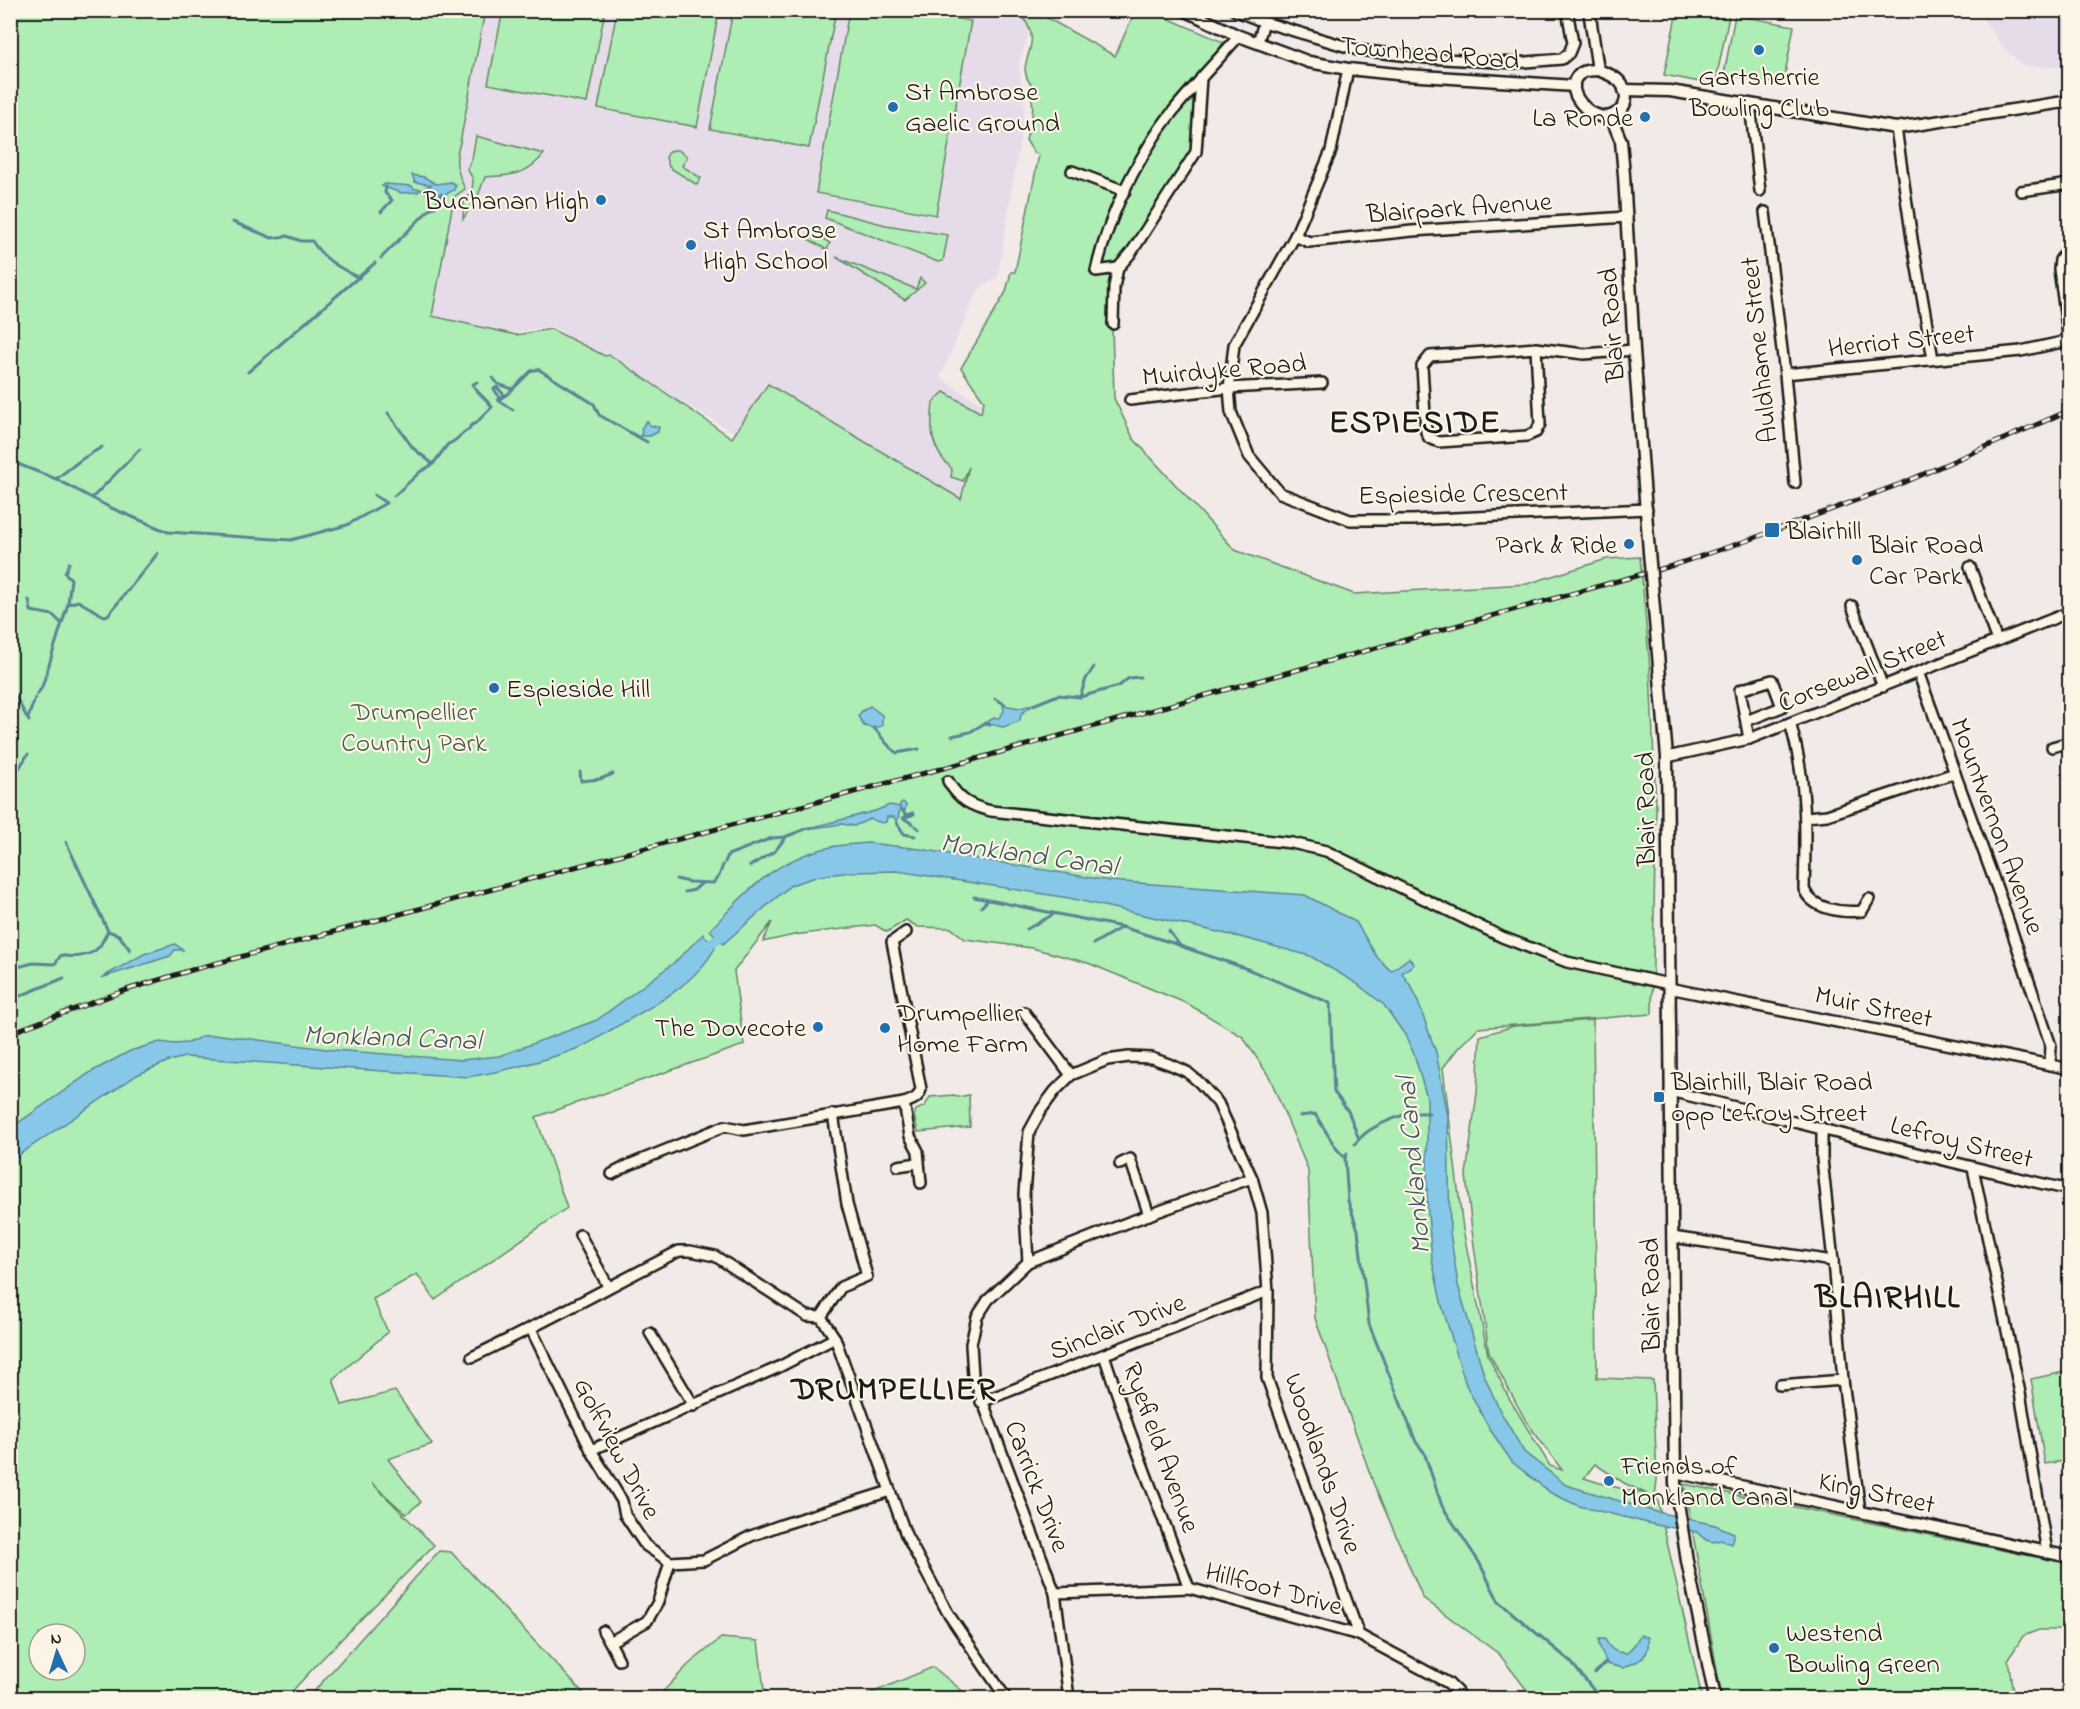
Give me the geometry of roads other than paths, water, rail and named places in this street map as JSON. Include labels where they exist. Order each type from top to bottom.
[{"type":"street","name":"Townhead Road","points":[[1184,10],[1239,36],[1309,62],[1406,75],[1574,86]]},
{"type":"street","points":[[1234,10],[1323,41],[1373,52],[1514,63],[1562,59],[1572,50],[1567,10]]},
{"type":"street","points":[[1589,10],[1598,70]]},
{"type":"street","points":[[1258,42],[1264,22]]},
{"type":"street","points":[[1118,268],[1096,271],[1101,251],[1125,191],[1149,144],[1173,111],[1239,36]]},
{"type":"street","name":"Espieside Crescent","points":[[1348,69],[1331,151],[1295,236],[1234,345],[1229,388],[1231,412],[1249,456],[1280,493],[1350,520],[1412,520],[1647,509]]},
{"type":"street","points":[[1598,70],[1618,80],[1626,95],[1624,106],[1611,117],[1588,112],[1579,101],[1574,86],[1580,73],[1598,70]]},
{"type":"street","points":[[1113,324],[1114,287],[1118,268],[1131,253],[1196,152],[1202,78]]},
{"type":"street","points":[[1624,90],[1670,91],[1896,128],[2070,101]]},
{"type":"street","points":[[1750,104],[1760,191]]},
{"type":"street","name":"Blair Road","points":[[1611,117],[1621,141],[1649,552],[1667,757],[1677,1504],[1714,1698]]},
{"type":"street","points":[[1896,128],[1912,240],[1933,359]]},
{"type":"street","points":[[1072,171],[1125,191]]},
{"type":"street","points":[[2021,191],[2070,184]]},
{"type":"street","name":"Auldhame Street","points":[[1765,212],[1785,374],[1795,483]]},
{"type":"street","name":"Blairpark Avenue","points":[[1295,236],[1309,242],[1412,231],[1627,218]]},
{"type":"street","name":"Herriot Street","points":[[1785,374],[2021,351],[2062,342],[2068,335],[2059,269],[2060,260],[2066,252],[2070,252]]},
{"type":"street","points":[[1536,348],[1540,424],[1536,432],[1527,436],[1439,442],[1428,438],[1422,366],[1427,358],[1434,355],[1536,348],[1584,354],[1634,350]]},
{"type":"street","name":"Muirdyke Road","points":[[1130,400],[1229,388],[1322,383]]},
{"type":"street","points":[[1970,567],[1996,641]]},
{"type":"street","points":[[1852,606],[1882,687]]},
{"type":"street","name":"Corsewall Street","points":[[1667,757],[1749,739],[2070,612]]},
{"type":"street","name":"Mountvernon Avenue","points":[[1918,672],[2051,1046],[2050,1065]]},
{"type":"street","points":[[1746,721],[1782,707],[1772,680],[1740,690],[1749,739]]},
{"type":"street","points":[[1790,723],[1801,764],[1806,817],[1804,889],[1806,896],[1819,906],[1855,912],[1862,911],[1869,899]]},
{"type":"street","points":[[2052,747],[2070,742]]},
{"type":"street","points":[[1806,817],[1827,815],[1955,773]]},
{"type":"street","name":"Muir Street","points":[[948,781],[958,797],[967,804],[991,811],[1292,843],[1326,851],[1502,937],[1567,962],[1669,986],[2070,1069]]},
{"type":"street","points":[[612,1174],[725,1126],[744,1130],[904,1103],[920,1095],[921,1089],[892,942],[906,932]]},
{"type":"street","points":[[1024,1012],[1071,1075]]},
{"type":"street","name":"Woodlands Drive","points":[[1028,1262],[1024,1194],[1029,1132],[1041,1110],[1071,1075],[1107,1059],[1129,1057],[1152,1059],[1187,1072],[1218,1104],[1252,1178],[1262,1213],[1268,1291],[1267,1378],[1359,1635]]},
{"type":"street","name":"Lefroy Street","points":[[1670,1091],[1973,1168],[2070,1190]]},
{"type":"street","points":[[904,1103],[910,1136],[918,1151],[921,1183]]},
{"type":"street","points":[[821,1317],[841,1287],[867,1276],[847,1204],[833,1114]]},
{"type":"street","points":[[1822,1128],[1822,1159],[1843,1380],[1860,1511]]},
{"type":"street","points":[[1120,1164],[1134,1158],[1149,1215]]},
{"type":"street","points":[[898,1166],[918,1163]]},
{"type":"street","points":[[1973,1168],[2020,1393],[2047,1552]]},
{"type":"street","name":"Carrick Drive","points":[[1069,1698],[1055,1593],[973,1376],[971,1344],[977,1317],[988,1300],[1028,1262],[1252,1178]]},
{"type":"street","points":[[580,1235],[609,1286]]},
{"type":"street","points":[[1672,1237],[1833,1261]]},
{"type":"street","points":[[472,1357],[531,1329],[679,1251],[715,1256],[807,1316],[821,1317]]},
{"type":"street","name":"Sinclair Drive","points":[[981,1402],[1268,1291]]},
{"type":"street","points":[[821,1317],[835,1338],[906,1535],[944,1605],[1006,1698]]},
{"type":"street","name":"Golfview Drive","points":[[531,1329],[591,1450],[622,1501],[625,1515],[645,1545],[670,1562]]},
{"type":"street","points":[[650,1333],[694,1406]]},
{"type":"street","points":[[591,1450],[795,1360],[835,1338]]},
{"type":"street","name":"Ryefield Avenue","points":[[1104,1355],[1129,1429],[1189,1588]]},
{"type":"street","points":[[1779,1385],[1843,1380]]},
{"type":"street","name":"King Street","points":[[1675,1472],[2070,1557]]},
{"type":"street","points":[[610,1642],[647,1621],[658,1602],[670,1562],[705,1560],[751,1536],[890,1491]]},
{"type":"street","name":"Hillfoot Drive","points":[[1055,1593],[1189,1588],[1359,1635],[1449,1683],[1460,1698]]},
{"type":"street","points":[[603,1631],[619,1660]]},
{"type":"water","points":[[412,175],[424,177],[436,184],[451,182],[456,185],[454,190],[440,197],[441,194],[426,193],[421,190],[431,185],[415,182]]},
{"type":"water","points":[[385,184],[412,186],[414,189],[420,189],[418,192],[401,193],[382,186]]},
{"type":"water","points":[[646,421],[649,425],[659,427],[658,432],[650,436],[640,436]]},
{"type":"water","points":[[1003,705],[1020,708],[1033,705],[1021,714],[1020,721],[1003,727],[985,723],[999,718],[1004,711]]},
{"type":"water","points":[[870,706],[882,715],[882,726],[874,728],[864,726],[858,716]]},
{"type":"water","points":[[903,802],[906,805],[905,810],[900,809],[897,823],[894,817],[887,817],[886,822],[882,823],[870,819],[854,826],[842,824],[806,829],[890,805],[900,807]]},
{"type":"water","points":[[869,843],[920,849],[1110,881],[1305,895],[1356,922],[1377,957],[1391,971],[1409,958],[1414,964],[1402,973],[1414,991],[1436,1052],[1448,1116],[1450,1232],[1458,1285],[1484,1375],[1500,1411],[1524,1452],[1566,1485],[1653,1511],[1715,1525],[1734,1533],[1731,1544],[1721,1540],[1713,1542],[1706,1540],[1698,1532],[1656,1525],[1579,1506],[1551,1493],[1512,1462],[1489,1428],[1466,1385],[1442,1306],[1432,1260],[1427,1202],[1427,1098],[1414,1054],[1405,1035],[1384,1005],[1356,983],[1310,956],[1244,938],[1069,898],[897,871],[851,872],[819,876],[791,885],[723,944],[710,930],[750,889],[794,859],[836,846]]},
{"type":"water","points":[[703,934],[715,948],[696,973],[684,984],[593,1041],[565,1053],[510,1069],[468,1077],[185,1057],[169,1061],[137,1075],[11,1160],[11,1128],[91,1072],[130,1051],[160,1042],[188,1043],[203,1036],[221,1035],[334,1050],[461,1060],[499,1056],[597,1020],[675,962]]},
{"type":"water","points":[[175,944],[183,950],[175,950],[170,956],[101,978],[144,954]]},
{"type":"water","points":[[1640,1635],[1648,1637],[1648,1649],[1643,1657],[1623,1668],[1607,1664],[1599,1645],[1599,1639],[1605,1639],[1614,1650],[1627,1653]]},
{"type":"waterway","points":[[381,212],[392,200],[385,193],[386,187]]},
{"type":"waterway","points":[[381,258],[431,208],[435,207],[441,194]]},
{"type":"waterway","points":[[233,222],[272,238],[287,236],[301,241],[312,241],[327,259],[359,278]]},
{"type":"waterway","points":[[248,372],[375,263]]},
{"type":"waterway","points":[[513,410],[498,400],[509,393],[531,371],[538,369],[594,404],[599,415],[647,442]]},
{"type":"waterway","points":[[493,378],[498,384],[512,389]]},
{"type":"waterway","points":[[476,423],[492,407],[474,387],[473,384],[477,382]]},
{"type":"waterway","points":[[500,398],[494,389],[497,387],[504,395]]},
{"type":"waterway","points":[[388,413],[413,448],[433,464]]},
{"type":"waterway","points":[[394,496],[420,472],[433,464],[448,444],[474,424]]},
{"type":"waterway","points":[[102,447],[56,479],[109,507],[168,532],[291,540],[347,525],[386,503],[374,495]]},
{"type":"waterway","points":[[92,498],[140,449]]},
{"type":"waterway","points":[[10,461],[56,479]]},
{"type":"waterway","points":[[37,695],[42,687],[68,604],[78,601],[104,616],[108,615],[158,553]]},
{"type":"waterway","points":[[68,603],[71,579],[65,573],[69,563]]},
{"type":"waterway","points":[[29,600],[31,611],[53,615],[61,623]]},
{"type":"waterway","points":[[1080,697],[1086,679],[1094,667]]},
{"type":"waterway","points":[[1033,705],[1058,695],[1080,697],[1119,686],[1129,678],[1140,677]]},
{"type":"waterway","points":[[10,687],[29,721]]},
{"type":"waterway","points":[[28,718],[35,698]]},
{"type":"waterway","points":[[995,699],[1005,704]]},
{"type":"waterway","points":[[952,736],[970,732],[985,723],[990,725]]},
{"type":"waterway","points":[[874,728],[897,753],[919,749]]},
{"type":"waterway","points":[[10,783],[28,754]]},
{"type":"waterway","points":[[580,772],[581,781],[600,779],[613,774]]},
{"type":"waterway","points":[[902,810],[906,815],[914,814],[903,818],[913,824]]},
{"type":"waterway","points":[[897,823],[904,834],[915,836]]},
{"type":"waterway","points":[[915,826],[919,829]]},
{"type":"waterway","points":[[725,862],[728,855],[772,838],[785,837],[808,828]]},
{"type":"waterway","points":[[750,866],[775,851],[785,838]]},
{"type":"waterway","points":[[66,842],[108,931]]},
{"type":"waterway","points":[[676,879],[713,883],[719,876],[723,865]]},
{"type":"waterway","points":[[685,892],[694,890],[702,883]]},
{"type":"waterway","points":[[974,897],[1122,927],[1179,945]]},
{"type":"waterway","points":[[981,907],[988,900]]},
{"type":"waterway","points":[[1027,929],[1054,914]]},
{"type":"waterway","points":[[1093,944],[1122,927]]},
{"type":"waterway","name":"Monkland Canal","points":[[701,952],[728,930]]},
{"type":"waterway","points":[[10,969],[33,963],[55,964],[61,955],[85,955],[99,946],[108,931],[119,935],[130,950]]},
{"type":"waterway","points":[[1169,931],[1180,946],[1245,968],[1330,1003],[1334,1092],[1348,1111],[1359,1139]]},
{"type":"waterway","points":[[10,1000],[64,978]]},
{"type":"waterway","points":[[1355,1144],[1373,1128],[1412,1112]]},
{"type":"waterway","points":[[1412,1113],[1429,1113]]},
{"type":"waterway","points":[[1300,1116],[1315,1114],[1336,1148],[1345,1158]]},
{"type":"waterway","points":[[1347,1153],[1345,1158],[1348,1201],[1358,1230],[1369,1324],[1416,1442],[1424,1452],[1442,1506],[1479,1562],[1499,1602],[1570,1661],[1600,1698]]},
{"type":"waterway","points":[[1595,1673],[1606,1662]]},
{"type":"railway","points":[[10,1033],[126,990],[195,969],[951,766],[1668,567],[1903,483],[2070,410]]},
{"type":"place","name":"Gartsherrie Bowling Club","points":[[1759,50]]},
{"type":"place","name":"St Ambrose Gaelic Ground","points":[[893,107]]},
{"type":"place","name":"La Ronde","points":[[1645,117]]},
{"type":"place","name":"Buchanan High","points":[[601,200]]},
{"type":"place","name":"St Ambrose High School","points":[[691,245]]},
{"type":"place","name":"Blairhill","points":[[1772,530]]},
{"type":"place","name":"Park & Ride","points":[[1629,544]]},
{"type":"place","name":"Blair Road Car Park","points":[[1857,560]]},
{"type":"place","name":"Espieside Hill","points":[[494,688]]},
{"type":"place","name":"The Dovecote","points":[[818,1027]]},
{"type":"place","name":"Drumpellier Home Farm","points":[[885,1028]]},
{"type":"place","name":"Blairhill, Blair Road opp Lefroy Street","points":[[1659,1097]]},
{"type":"place","name":"Friends of Monkland Canal","points":[[1609,1481]]},
{"type":"place","name":"Westend Bowling Green","points":[[1774,1648]]},
{"type":"district","name":"ESPIESIDE","points":[[1415,420]]},
{"type":"district","name":"BLAIRHILL","points":[[1888,1295]]},
{"type":"district","name":"DRUMPELLIER","points":[[894,1387]]},
{"type":"park label","name":"Drumpellier Country Park","points":[[414,726]]}]
